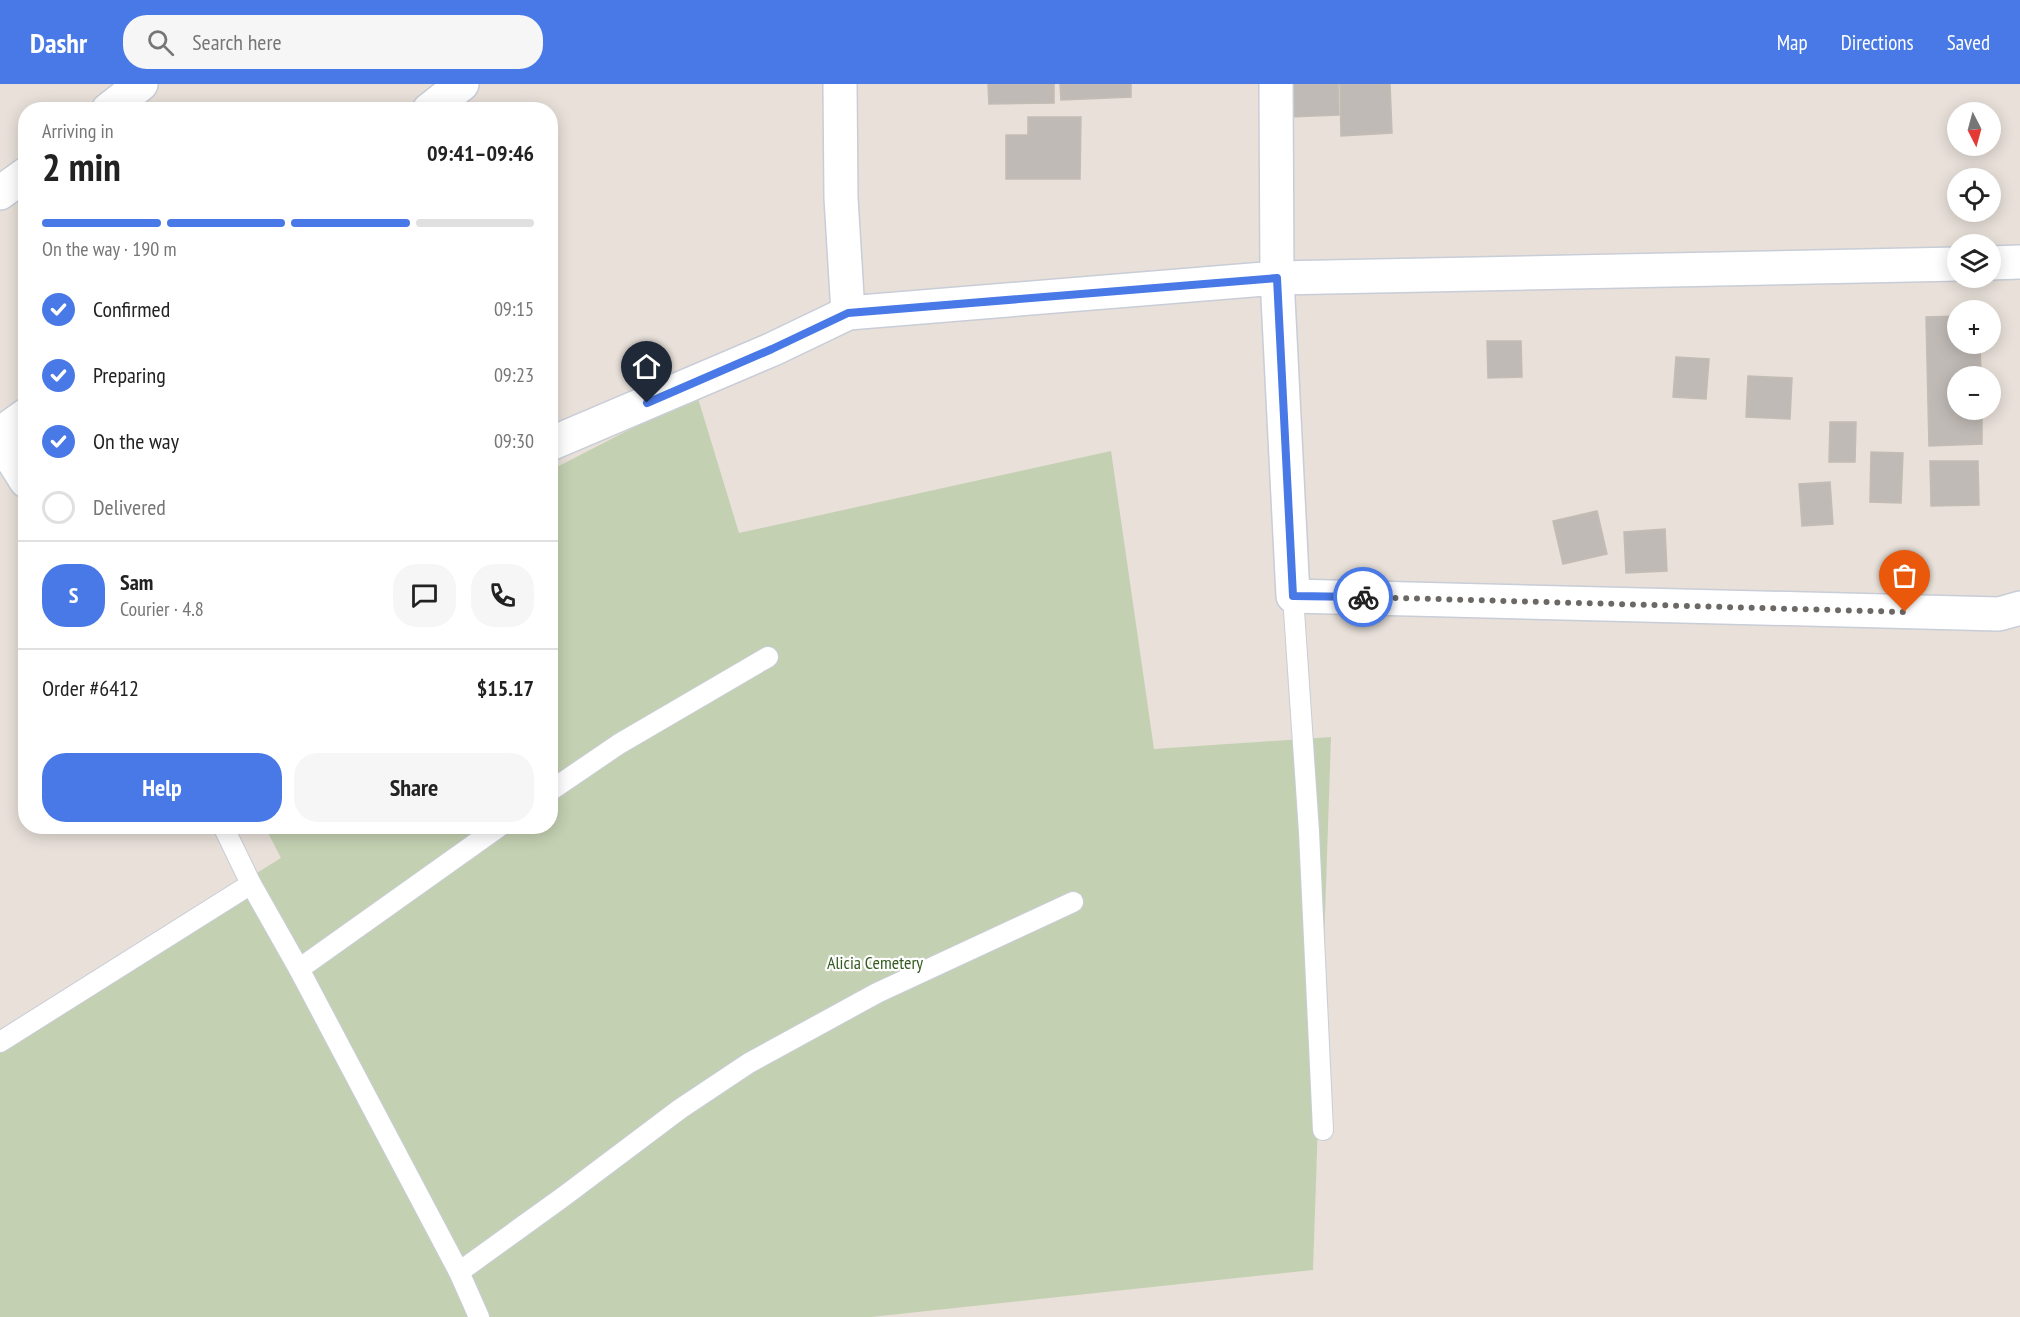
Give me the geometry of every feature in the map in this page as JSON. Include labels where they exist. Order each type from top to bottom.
[{"type":"street","points":[[118,102],[141,84]]},
{"type":"street","points":[[439,102],[462,84]]},
{"type":"street","points":[[840,84],[841,198],[848,313]]},
{"type":"street","points":[[1276,84],[1277,278],[1293,596],[1999,614],[2020,608]]},
{"type":"street","points":[[0,194],[18,180]]},
{"type":"street","points":[[2001,263],[2020,262]]},
{"type":"street","points":[[558,441],[772,349],[848,313],[1277,278],[1947,264]]},
{"type":"street","points":[[0,434],[18,421]]},
{"type":"street","points":[[0,440],[18,468]]},
{"type":"lane","points":[[1293,596],[1309,832],[1323,1130]]},
{"type":"lane","points":[[558,786],[619,744],[768,657]]},
{"type":"lane","points":[[228,834],[251,884],[299,969],[459,1272],[479,1317]]},
{"type":"lane","points":[[299,969],[489,834]]},
{"type":"lane","points":[[0,1042],[251,884]]},
{"type":"lane","points":[[459,1272],[680,1109],[748,1063],[877,993],[1073,902]]},
{"type":"green space","name":"Alicia Cemetery","points":[[697,395],[739,533],[1111,451],[1154,749],[1331,737],[1313,1270],[871,1317],[0,1317],[0,1032],[281,858],[269,834],[558,834],[558,466]]},
{"type":"building","points":[[988,84],[1054,84],[1054,103],[989,104]]},
{"type":"building","points":[[1060,84],[1131,84],[1131,97],[1061,100]]},
{"type":"building","points":[[1287,84],[1338,84],[1339,115],[1289,117]]},
{"type":"building","points":[[1340,84],[1390,84],[1392,133],[1341,136]]},
{"type":"building","points":[[1028,117],[1081,117],[1080,179],[1006,179],[1006,135],[1028,135]]},
{"type":"building","points":[[1947,316],[1947,354],[1980,354],[1981,366],[1947,366],[1947,420],[1982,420],[1982,444],[1929,446],[1926,317]]},
{"type":"building","points":[[1487,341],[1521,341],[1522,377],[1488,378]]},
{"type":"building","points":[[1676,357],[1709,359],[1706,399],[1673,397]]},
{"type":"building","points":[[1748,376],[1792,378],[1790,419],[1746,417]]},
{"type":"building","points":[[1830,422],[1856,422],[1855,462],[1829,462]]},
{"type":"building","points":[[1871,452],[1903,453],[1901,503],[1870,502]]},
{"type":"building","points":[[1930,461],[1978,461],[1979,505],[1931,506]]},
{"type":"building","points":[[1830,482],[1833,524],[1802,526],[1799,484]]},
{"type":"building","points":[[1597,511],[1607,554],[1563,564],[1553,521]]},
{"type":"building","points":[[1665,529],[1667,571],[1626,573],[1624,532]]},
{"type":"way so far","points":[[1363,597],[1905,612]]},
{"type":"route","points":[[647,403],[848,313],[1277,278],[1293,596],[1363,597]]}]
